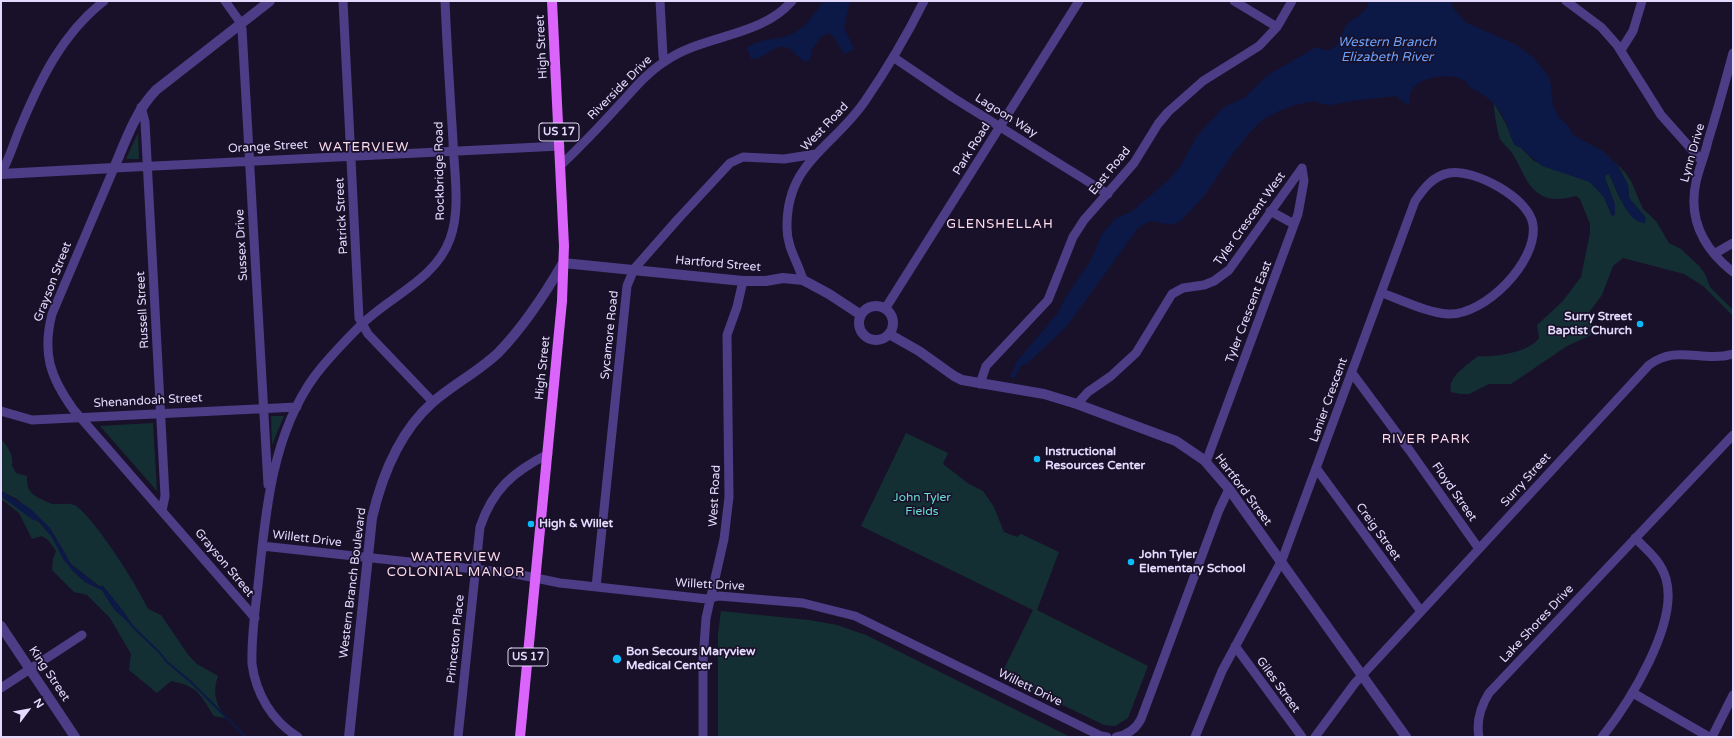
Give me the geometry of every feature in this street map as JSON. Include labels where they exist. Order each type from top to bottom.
[{"type":"main road","name":"High Street","points":[[520,737],[559,347],[564,263],[561,165],[552,1]]},
{"type":"street","points":[[1,173],[35,93],[54,56],[81,22],[104,1]]},
{"type":"street","points":[[225,1],[241,24]]},
{"type":"street","name":"Grayson Street","points":[[255,618],[66,399],[51,372],[47,349],[48,332],[52,314],[141,107],[156,90],[270,1]]},
{"type":"street","name":"Patrick Street","points":[[343,1],[360,318],[368,334],[433,402]]},
{"type":"street","name":"Rockbridge Road","points":[[298,737],[276,719],[257,688],[252,664],[255,618],[268,493],[282,445],[297,407],[307,387],[322,366],[362,324],[426,273],[443,254],[449,240],[455,214],[445,1]]},
{"type":"street","points":[[660,1],[662,56],[664,61]]},
{"type":"street","name":"Riverside Drive","points":[[561,165],[641,81],[664,61],[698,44],[757,26],[780,12],[792,1]]},
{"type":"street","name":"West Road","points":[[803,280],[790,249],[788,238],[788,217],[796,184],[801,173],[816,154],[852,119],[893,57],[910,29],[924,1]]},
{"type":"street","name":"Park Road","points":[[885,309],[1079,1]]},
{"type":"street","points":[[1234,1],[1277,27]]},
{"type":"street","name":"East Road","points":[[980,384],[986,366],[1048,300],[1073,237],[1084,220],[1134,163],[1158,124],[1168,112],[1203,81],[1259,46],[1277,27],[1292,1]]},
{"type":"street","points":[[1566,1],[1601,27],[1621,50],[1661,115],[1702,161]]},
{"type":"street","points":[[1621,50],[1634,31],[1642,1]]},
{"type":"street","name":"Sussex Drive","points":[[241,24],[268,493]]},
{"type":"street","name":"Lynn Drive","points":[[1733,53],[1694,194],[1695,220],[1699,232],[1714,254],[1733,272]]},
{"type":"street","name":"Lagoon Way","points":[[893,57],[1000,127],[1108,194]]},
{"type":"street","name":"Russell Street","points":[[141,107],[145,122],[148,166],[161,414],[165,496],[162,511]]},
{"type":"street","name":"Orange Street","points":[[1,173],[560,146]]},
{"type":"street","name":"Sycamore Road","points":[[596,587],[627,286],[634,269],[730,163],[743,157],[784,158],[816,154]]},
{"type":"street","name":"Tyler Crescent West","points":[[1077,404],[1088,392],[1111,376],[1136,353],[1172,294],[1183,288],[1204,285],[1229,270],[1302,168]]},
{"type":"street","name":"Tyler Crescent East","points":[[1206,462],[1301,204],[1304,181],[1302,168]]},
{"type":"street","name":"Lanier Crescent","points":[[1195,737],[1209,700],[1235,646],[1281,563],[1415,201],[1427,185],[1441,176],[1459,172],[1468,173],[1508,193],[1526,208],[1533,226],[1531,240],[1527,252],[1517,271],[1500,289],[1472,310],[1459,314],[1439,313],[1382,293]]},
{"type":"street","points":[[1270,211],[1294,224]]},
{"type":"street","points":[[1714,254],[1733,243]]},
{"type":"street","name":"Hartford Street","points":[[564,263],[744,281],[766,282],[783,278],[803,280],[861,315]]},
{"type":"street","name":"Western Branch Boulevard","points":[[349,737],[372,518],[383,477],[404,437],[433,402],[484,364],[509,340],[522,325],[564,263]]},
{"type":"street","name":"West Road","points":[[703,737],[703,659],[706,618],[724,539],[729,497],[727,335],[739,302],[744,281]]},
{"type":"street","points":[[880,306],[885,309],[892,316],[893,320],[890,334],[881,340],[876,341],[866,338],[859,325],[861,315],[869,308],[880,306]]},
{"type":"street","name":"Hartford Street","points":[[890,334],[919,351],[962,380],[1044,394],[1077,404],[1176,441],[1193,451],[1206,462],[1229,489],[1406,737]]},
{"type":"street","name":"Surry Street","points":[[1362,675],[1420,610],[1479,549],[1649,365],[1664,356],[1674,354],[1712,358],[1733,354]]},
{"type":"street","name":"Floyd Street","points":[[1352,373],[1410,451],[1479,549]]},
{"type":"street","name":"Shenandoah Street","points":[[1,411],[32,420],[297,407]]},
{"type":"street","name":"Lake Shores Drive","points":[[1479,737],[1478,723],[1480,711],[1489,693],[1635,538],[1732,438]]},
{"type":"street","name":"Princeton Place","points":[[458,737],[480,527],[490,502],[502,486],[517,471],[548,454]]},
{"type":"street","name":"Creig Street","points":[[1316,468],[1420,610]]},
{"type":"street","points":[[1116,737],[1134,729],[1142,719],[1219,510],[1229,489]]},
{"type":"street","points":[[1602,737],[1633,693],[1644,672],[1660,634],[1668,589],[1666,578],[1656,559],[1635,538]]},
{"type":"street","name":"Willett Drive","points":[[262,546],[475,569],[596,587],[710,598],[720,596],[803,603],[855,616],[1101,736],[1107,737]]},
{"type":"street","name":"King Street","points":[[1,626],[75,737]]},
{"type":"street","points":[[1,688],[82,635]]},
{"type":"street","name":"Giles Street","points":[[1235,646],[1302,737]]},
{"type":"street","points":[[1315,737],[1362,675]]},
{"type":"street","points":[[1633,693],[1711,737],[1733,695]]},
{"type":"green space","points":[[1494,103],[1505,122],[1515,145],[1521,148],[1534,161],[1590,182],[1604,197],[1612,216],[1615,205],[1605,178],[1606,175],[1609,174],[1620,199],[1646,218],[1629,198],[1628,185],[1618,166],[1603,151],[1625,172],[1631,181],[1643,209],[1656,221],[1669,243],[1681,249],[1700,267],[1705,274],[1710,287],[1733,310],[1733,316],[1703,286],[1684,274],[1623,258],[1613,266],[1602,295],[1587,315],[1594,331],[1591,335],[1567,346],[1511,384],[1489,384],[1469,394],[1451,392],[1452,381],[1455,376],[1478,356],[1493,356],[1511,353],[1528,347],[1539,338],[1537,325],[1562,302],[1581,277],[1590,233],[1590,224],[1580,199],[1576,196],[1561,199],[1545,197],[1533,189],[1529,184],[1516,159],[1500,139]]},
{"type":"green space","points":[[138,133],[139,159],[126,159]]},
{"type":"green space","points":[[271,416],[284,416],[272,445]]},
{"type":"green space","points":[[153,423],[157,491],[100,426]]},
{"type":"green space","name":"John Tyler Fields","points":[[906,433],[948,453],[943,464],[969,484],[983,491],[994,507],[1004,532],[1017,537],[1021,534],[1059,552],[1037,610],[1148,666],[1128,718],[1115,726],[1104,725],[1001,675],[1033,610],[861,526]]},
{"type":"green space","points":[[1,439],[10,451],[12,466],[16,473],[27,476],[28,487],[31,493],[51,504],[71,504],[82,511],[114,552],[148,609],[161,615],[189,656],[197,664],[218,676],[215,693],[217,703],[226,718],[214,716],[201,696],[187,686],[171,681],[157,693],[129,670],[131,654],[110,618],[87,595],[74,592],[52,570],[53,559],[56,551],[48,540],[42,536],[32,539],[19,513],[1,499],[1,496],[38,521],[52,537],[64,560],[74,572],[85,582],[102,590],[114,609],[132,625],[103,586],[99,586],[71,564],[50,528],[17,499],[1,491]]},
{"type":"green space","points":[[721,611],[809,620],[837,625],[866,635],[1070,737],[718,737],[718,634]]},
{"type":"water","points":[[824,1],[850,1],[844,27],[854,49],[847,53],[843,53],[834,37],[829,33],[820,38],[812,50],[810,60],[805,62],[790,49],[785,47],[775,49],[756,59],[751,59],[747,48],[758,42],[782,37],[799,30],[807,23]]},
{"type":"water","name":"Western Branch Elizabeth River","points":[[1368,1],[1452,1],[1453,8],[1467,23],[1515,44],[1533,57],[1549,77],[1553,105],[1558,116],[1569,127],[1573,135],[1603,151],[1618,166],[1628,185],[1629,198],[1646,218],[1645,223],[1639,222],[1628,211],[1609,174],[1606,175],[1605,178],[1615,205],[1615,215],[1612,216],[1604,197],[1590,182],[1542,166],[1521,148],[1515,145],[1504,117],[1496,106],[1482,94],[1469,87],[1465,81],[1457,78],[1447,76],[1425,80],[1416,86],[1410,94],[1410,104],[1407,105],[1396,96],[1351,101],[1333,105],[1321,104],[1314,101],[1292,106],[1264,119],[1251,131],[1234,152],[1204,196],[1182,220],[1172,225],[1151,221],[1139,227],[1067,326],[1028,363],[1021,366],[1014,379],[1010,377],[1017,361],[1058,313],[1065,298],[1091,260],[1102,234],[1116,218],[1131,212],[1170,179],[1181,165],[1197,136],[1224,107],[1244,98],[1268,75],[1316,47],[1329,50],[1335,47],[1339,42],[1346,26],[1366,9]]},
{"type":"water","points":[[1,491],[31,509],[50,528],[71,564],[98,586],[103,586],[132,626],[114,609],[102,590],[85,582],[74,572],[64,560],[52,537],[39,521],[33,520],[1,496]]},
{"type":"waterway","points":[[131,625],[160,653],[167,662],[191,682],[246,737]]},
{"type":"place","name":"Surry Street Baptist Church","points":[[1640,324]]},
{"type":"place","name":"Instructional Resources Center","points":[[1037,459]]},
{"type":"place","name":"High & Willet","points":[[531,524]]},
{"type":"place","name":"John Tyler Elementary School","points":[[1131,562]]},
{"type":"place","name":"Bon Secours Maryview Medical Center","points":[[617,659]]},
{"type":"district","name":"WATERVIEW","points":[[364,148]]},
{"type":"district","name":"GLENSHELLAH","points":[[1000,225]]},
{"type":"district","name":"RIVER PARK","points":[[1426,440]]},
{"type":"district","name":"WATERVIEW COLONIAL MANOR","points":[[456,566]]}]
